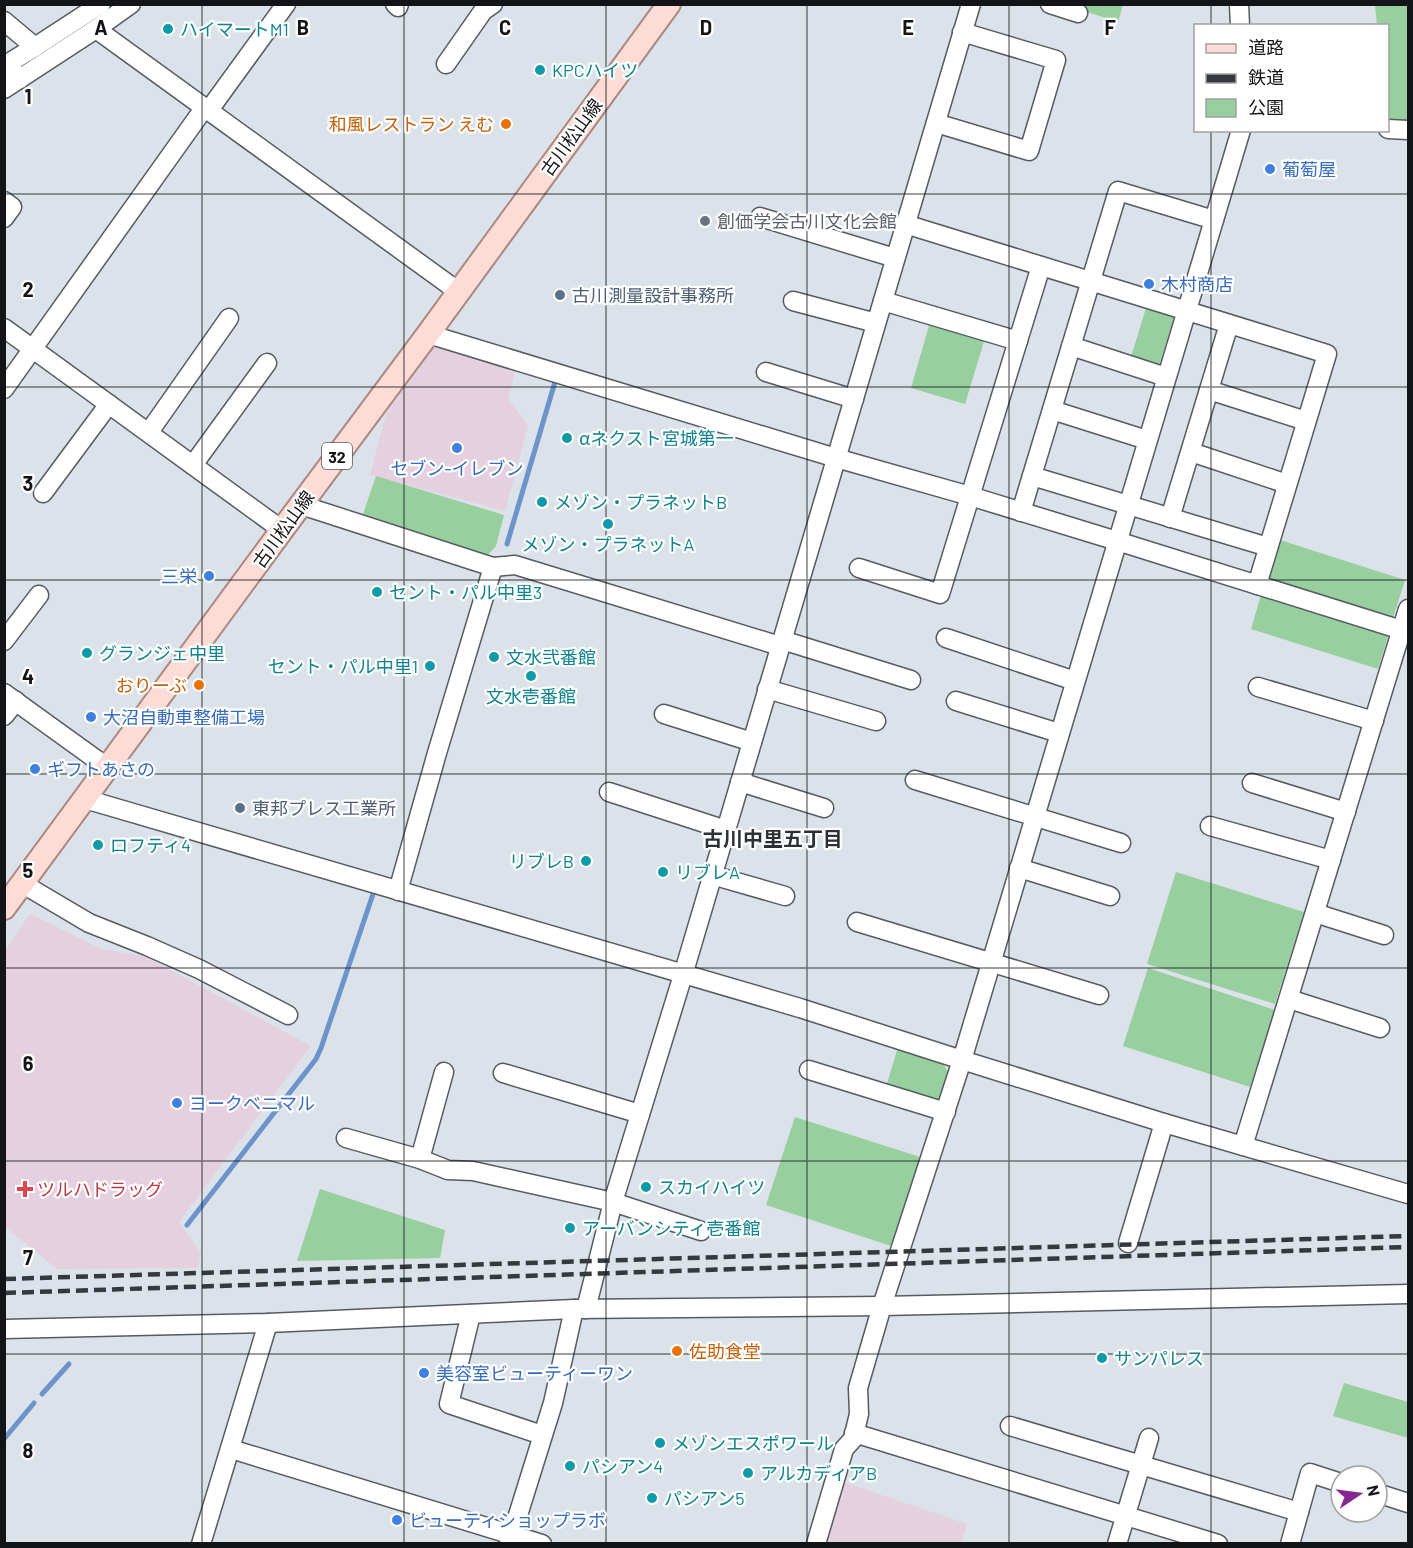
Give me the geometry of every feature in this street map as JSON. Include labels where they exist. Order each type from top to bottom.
[{"type":"main road","name":"古川松山線","points":[[11,894],[108,768],[669,4]]},
{"type":"street","points":[[16,74],[7,64],[101,4]]},
{"type":"street","points":[[4,89],[16,74],[96,28],[131,4]]},
{"type":"street","points":[[4,389],[286,4]]},
{"type":"street","points":[[446,64],[483,11],[493,4]]},
{"type":"street","points":[[510,1539],[726,830],[971,4]]},
{"type":"street","points":[[1050,4],[1078,13]]},
{"type":"street","points":[[1239,4],[1240,24]]},
{"type":"street","points":[[4,21],[35,47]]},
{"type":"street","points":[[96,28],[459,292]]},
{"type":"street","points":[[936,123],[1029,151],[1056,60],[962,32]]},
{"type":"street","points":[[1389,129],[1408,130]]},
{"type":"street","points":[[816,1544],[844,1449],[853,1438],[859,1414],[858,1388],[882,1306],[962,1060],[1239,132]]},
{"type":"street","points":[[1021,512],[1118,191],[1214,220]]},
{"type":"street","points":[[4,201],[12,207],[4,218]]},
{"type":"street","points":[[760,217],[895,258]]},
{"type":"street","points":[[906,224],[1327,354],[1257,585]]},
{"type":"street","points":[[859,568],[940,594],[1041,266]]},
{"type":"street","points":[[792,301],[876,323]]},
{"type":"street","points":[[883,301],[1018,341]]},
{"type":"street","points":[[148,432],[229,318]]},
{"type":"street","points":[[1170,518],[1229,324]]},
{"type":"street","points":[[4,328],[282,530]]},
{"type":"street","points":[[428,334],[836,458],[970,496],[1405,631]]},
{"type":"street","points":[[1071,346],[1166,377]]},
{"type":"street","points":[[193,465],[267,363]]},
{"type":"street","points":[[766,372],[854,399]]},
{"type":"street","points":[[1209,390],[1306,421]]},
{"type":"street","points":[[43,493],[109,404]]},
{"type":"street","points":[[1052,410],[1147,440]]},
{"type":"street","points":[[1191,452],[1287,484]]},
{"type":"street","points":[[1032,476],[1268,547]]},
{"type":"street","points":[[301,505],[493,567],[515,566],[911,680]]},
{"type":"street","points":[[398,891],[493,567]]},
{"type":"street","points":[[4,641],[39,595]]},
{"type":"street","points":[[1244,1146],[1374,721],[1405,631],[1408,609]]},
{"type":"street","points":[[946,638],[1075,681]]},
{"type":"street","points":[[1258,687],[1374,721]]},
{"type":"street","points":[[767,689],[876,722]]},
{"type":"street","points":[[4,716],[10,697],[108,768]]},
{"type":"street","points":[[956,701],[1059,733]]},
{"type":"street","points":[[664,714],[752,742]]},
{"type":"street","points":[[915,780],[1121,843]]},
{"type":"street","points":[[740,782],[824,808]]},
{"type":"street","points":[[1252,783],[1346,812]]},
{"type":"street","points":[[609,792],[726,830]]},
{"type":"street","points":[[85,799],[800,1008],[1164,1123],[1408,1194]]},
{"type":"street","points":[[1210,826],[1331,860]]},
{"type":"street","points":[[1019,868],[1110,896]]},
{"type":"street","points":[[712,874],[785,896]]},
{"type":"street","points":[[11,894],[147,946],[200,969],[288,1015]]},
{"type":"street","points":[[1315,913],[1384,935]]},
{"type":"street","points":[[857,922],[1099,995]]},
{"type":"street","points":[[1289,999],[1380,1028]]},
{"type":"street","points":[[808,1070],[946,1112]]},
{"type":"street","points":[[420,1159],[444,1072]]},
{"type":"street","points":[[503,1073],[640,1114]]},
{"type":"street","points":[[1128,1242],[1164,1123]]},
{"type":"street","points":[[346,1138],[420,1159],[448,1170],[473,1171],[613,1202],[701,1231]]},
{"type":"street","points":[[4,1329],[268,1323],[580,1309],[882,1306],[1408,1294]]},
{"type":"street","points":[[471,1314],[448,1404],[542,1435]]},
{"type":"street","points":[[201,1544],[268,1323]]},
{"type":"street","points":[[1010,1426],[1299,1512]]},
{"type":"street","points":[[854,1433],[1218,1544]]},
{"type":"street","points":[[1117,1544],[1149,1438]]},
{"type":"street","points":[[231,1449],[510,1539],[542,1544]]},
{"type":"street","points":[[1290,1544],[1310,1473],[1329,1479]]},
{"type":"street","points":[[1389,1497],[1408,1503]]},
{"type":"shaded area","points":[[435,345],[516,368],[508,399],[528,426],[505,511],[370,475],[386,414]]},
{"type":"shaded area","points":[[30,914],[102,949],[144,956],[311,1046],[179,1222],[201,1253],[198,1268],[57,1269],[5,1227],[5,950]]},
{"type":"shaded area","points":[[843,1482],[967,1524],[961,1543],[823,1544]]},
{"type":"green space","points":[[1066,5],[1123,5],[1118,22]]},
{"type":"green space","points":[[1375,5],[1408,5],[1408,123],[1389,122],[1389,24],[1377,24]]},
{"type":"green space","points":[[1146,308],[1174,317],[1159,366],[1131,357]]},
{"type":"green space","points":[[930,322],[985,338],[965,404],[911,388]]},
{"type":"green space","points":[[376,476],[504,515],[496,546],[485,558],[362,517]]},
{"type":"green space","points":[[1277,539],[1405,580],[1392,621],[1264,580]]},
{"type":"green space","points":[[1261,595],[1388,636],[1378,669],[1251,629]]},
{"type":"green space","points":[[1176,872],[1304,912],[1275,1004],[1147,964]]},
{"type":"green space","points":[[1148,968],[1275,1010],[1250,1087],[1123,1046]]},
{"type":"green space","points":[[898,1047],[941,1060],[948,1072],[938,1104],[886,1087]]},
{"type":"green space","points":[[795,1117],[920,1157],[891,1246],[766,1205]]},
{"type":"green space","points":[[320,1189],[445,1230],[440,1258],[297,1261]]},
{"type":"green space","points":[[1344,1383],[1408,1402],[1408,1438],[1333,1416]]},
{"type":"waterway","points":[[507,544],[555,382]]},
{"type":"waterway","points":[[187,1225],[316,1059],[373,894]]},
{"type":"waterway","points":[[42,1394],[69,1364]]},
{"type":"waterway","points":[[4,1439],[34,1403]]},
{"type":"railway","points":[[4,1279],[1408,1236]]},
{"type":"railway","points":[[4,1293],[1408,1247]]},
{"type":"place","name":"ハイマートM1","points":[[168,29]]},
{"type":"place","name":"KPCハイツ","points":[[540,70]]},
{"type":"place","name":"和風レストラン えむ","points":[[506,124]]},
{"type":"place","name":"葡萄屋","points":[[1270,169]]},
{"type":"place","name":"創価学会古川文化会館","points":[[705,221]]},
{"type":"place","name":"木村商店","points":[[1149,284]]},
{"type":"place","name":"古川測量設計事務所","points":[[560,295]]},
{"type":"place","name":"αネクスト宮城第一","points":[[567,438]]},
{"type":"place","name":"セブン-イレブン","points":[[457,448]]},
{"type":"place","name":"メゾン・プラネットB","points":[[542,502]]},
{"type":"place","name":"メゾン・プラネットA","points":[[608,524]]},
{"type":"place","name":"三栄","points":[[209,576]]},
{"type":"place","name":"セント・パル中里3","points":[[377,592]]},
{"type":"place","name":"グランジェ中里","points":[[87,653]]},
{"type":"place","name":"文水弐番館","points":[[494,657]]},
{"type":"place","name":"セント・パル中里1","points":[[430,666]]},
{"type":"place","name":"文水壱番館","points":[[531,676]]},
{"type":"place","name":"おりーぶ","points":[[199,685]]},
{"type":"place","name":"大沼自動車整備工場","points":[[91,717]]},
{"type":"place","name":"ギフトあさの","points":[[35,769]]},
{"type":"place","name":"東邦プレス工業所","points":[[240,808]]},
{"type":"place","name":"ロフティ4","points":[[98,845]]},
{"type":"place","name":"リブレB","points":[[586,861]]},
{"type":"place","name":"リブレA","points":[[663,872]]},
{"type":"place","name":"ヨークベニマル","points":[[177,1103]]},
{"type":"place","name":"スカイハイツ","points":[[646,1187]]},
{"type":"place","name":"ツルハドラッグ","points":[[25,1189]]},
{"type":"place","name":"アーバンシティ壱番館","points":[[570,1228]]},
{"type":"place","name":"佐助食堂","points":[[677,1351]]},
{"type":"place","name":"サンパレス","points":[[1102,1358]]},
{"type":"place","name":"美容室ビューティーワン","points":[[424,1373]]},
{"type":"place","name":"メゾンエスポワール","points":[[660,1443]]},
{"type":"place","name":"パシアン4","points":[[570,1466]]},
{"type":"place","name":"アルカディアB","points":[[748,1473]]},
{"type":"place","name":"パシアン5","points":[[652,1498]]},
{"type":"place","name":"ビューティショップラボ","points":[[397,1520]]},
{"type":"district","name":"古川中里五丁目","points":[[773,838]]}]
